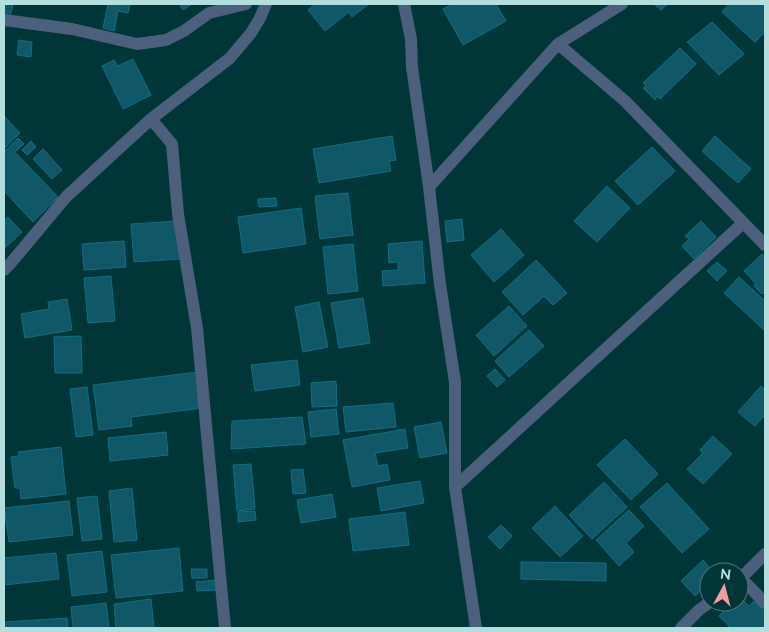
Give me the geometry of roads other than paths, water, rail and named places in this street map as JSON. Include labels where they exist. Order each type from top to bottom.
[{"type":"street","points":[[4,20],[72,29],[137,44],[166,40],[184,31],[209,13],[246,4]]},
{"type":"street","points":[[4,270],[66,198],[152,119],[230,58],[251,33],[266,4]]},
{"type":"street","points":[[404,4],[412,39],[412,67],[429,187],[440,284],[455,382],[455,487],[476,628]]},
{"type":"street","points":[[429,187],[558,44],[622,4]]},
{"type":"street","points":[[558,44],[625,101],[765,246]]},
{"type":"street","points":[[152,119],[172,144],[178,214],[197,328],[225,628]]},
{"type":"street","points":[[455,487],[743,223]]},
{"type":"street","points":[[749,570],[765,554]]},
{"type":"street","points":[[749,588],[765,603]]},
{"type":"street","points":[[681,628],[699,610]]}]
